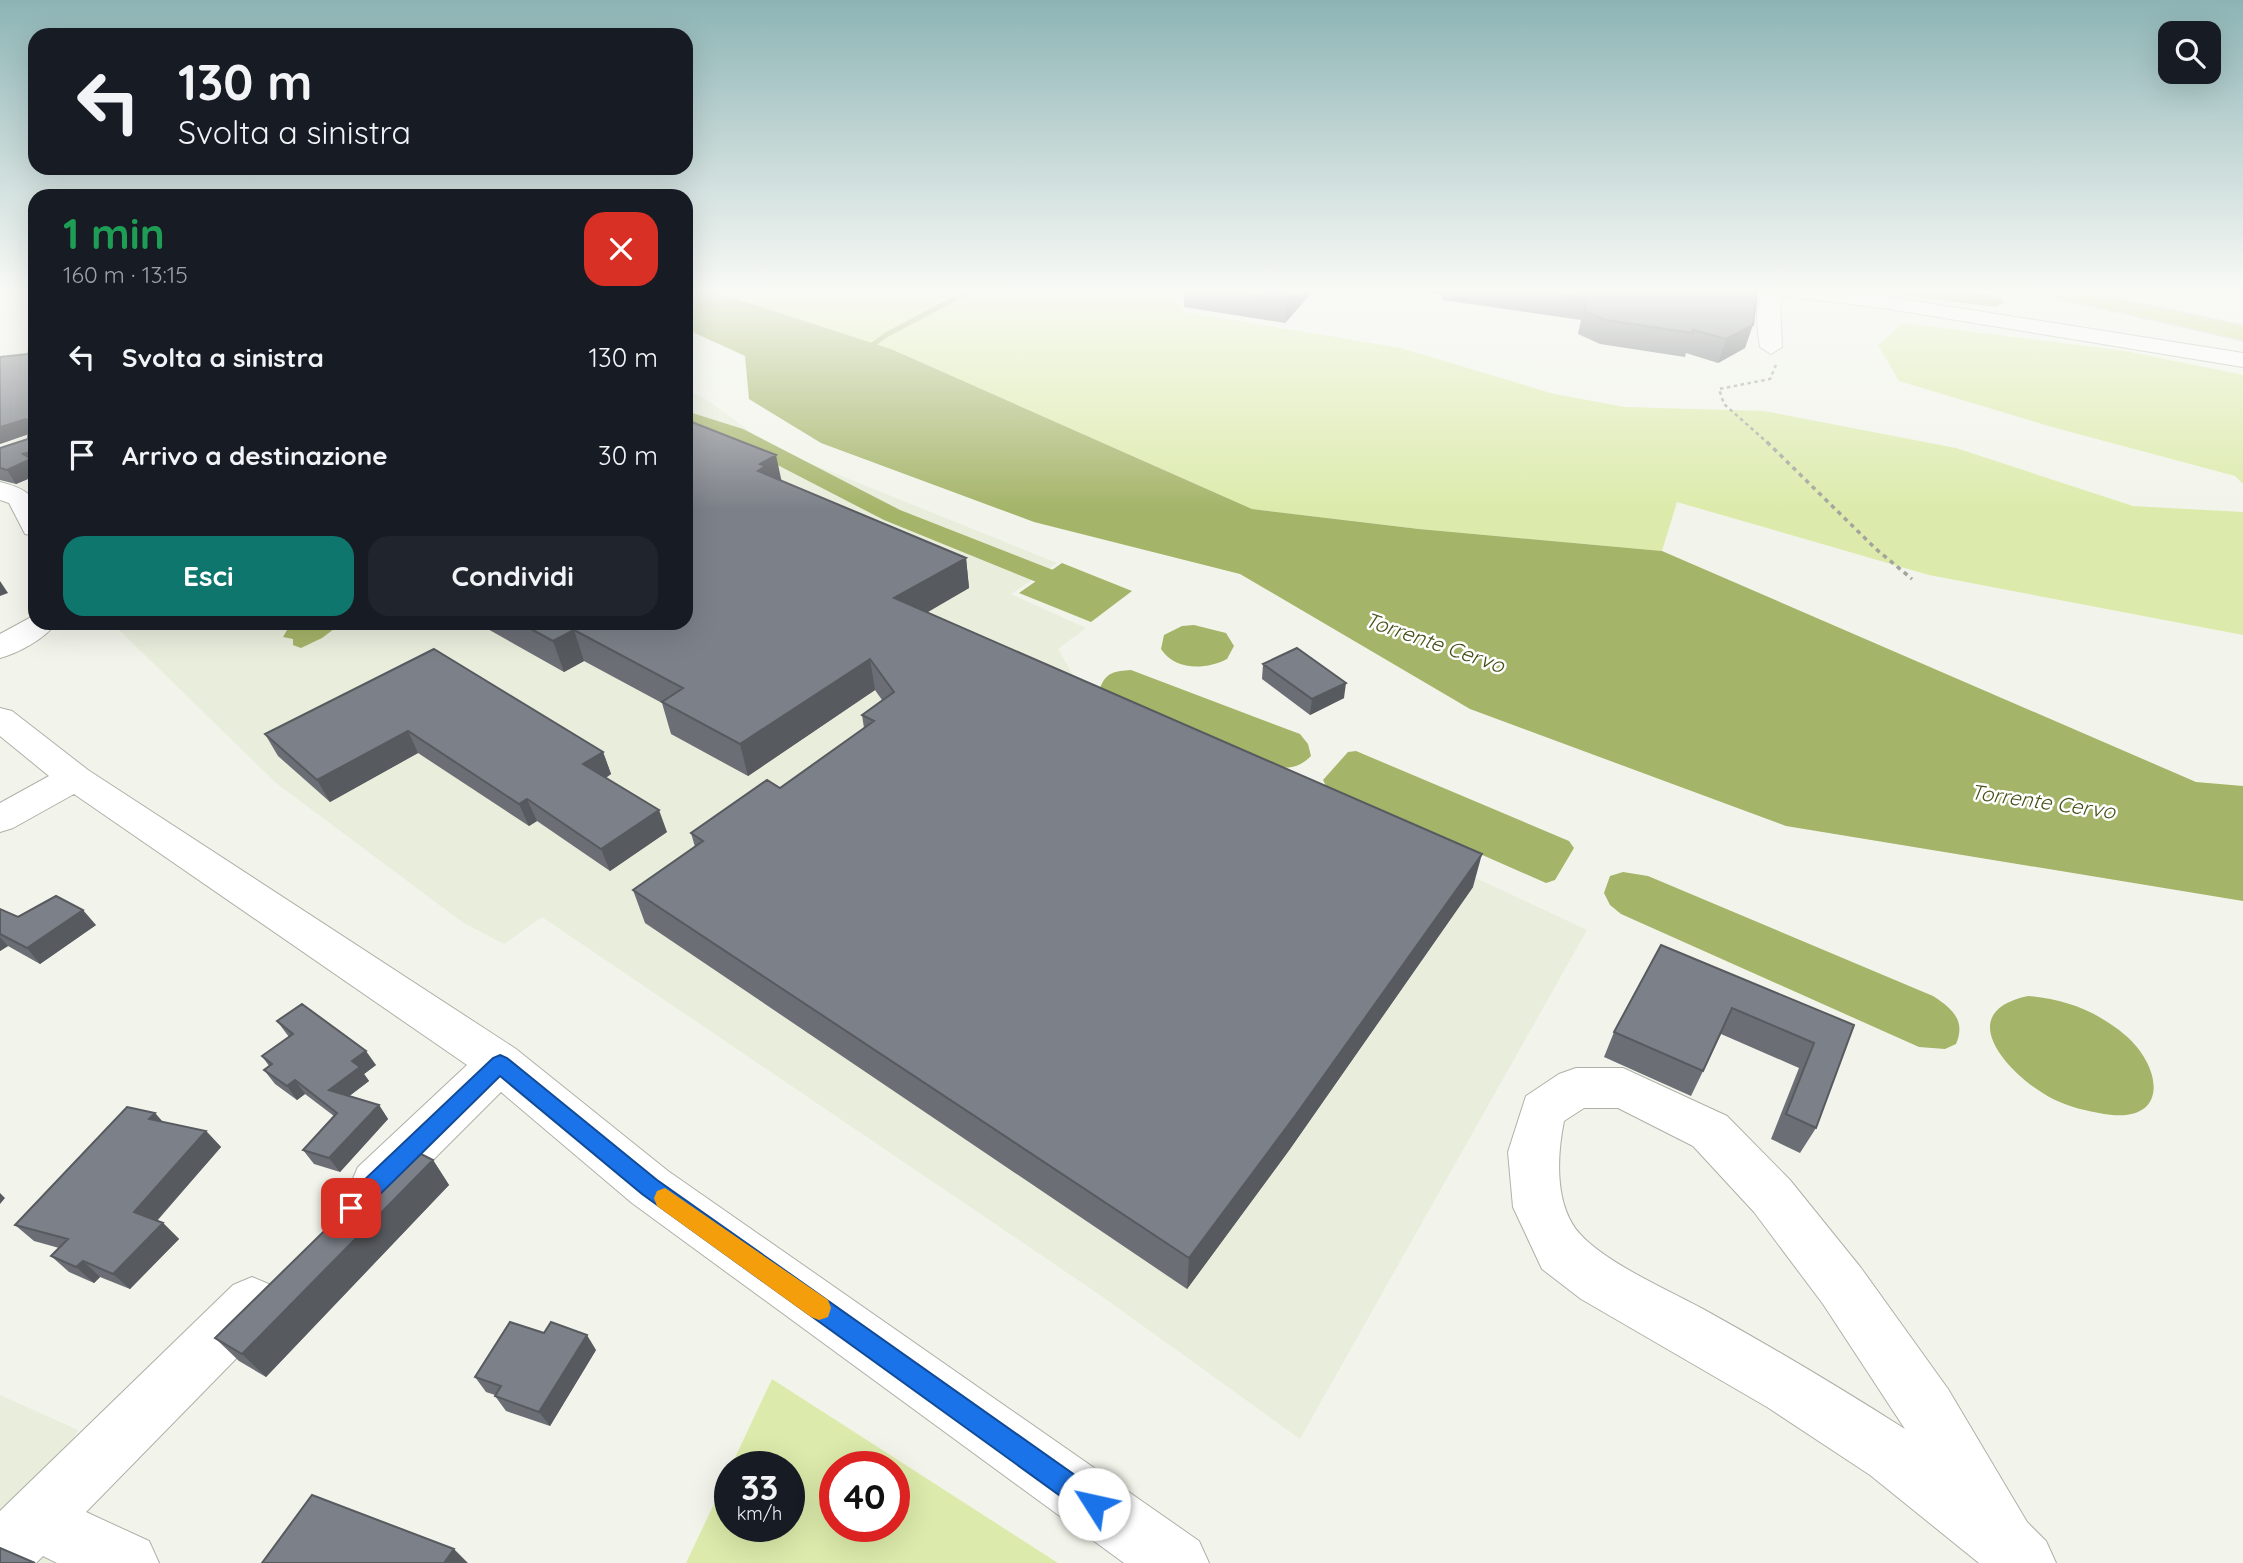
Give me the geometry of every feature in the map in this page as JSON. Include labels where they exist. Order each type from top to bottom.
[{"type":"street","points":[[18,494],[28,514]]},
{"type":"street","points":[[0,648],[29,630]]},
{"type":"street","points":[[0,719],[75,778],[500,1063],[650,1187],[1177,1563]]},
{"type":"street","points":[[0,819],[75,778]]},
{"type":"street","points":[[344,1214],[500,1063]]},
{"type":"street","points":[[1576,1088],[1623,1088],[1710,1131],[1772,1196],[1842,1286],[1927,1410],[2015,1553],[1891,1454],[1787,1387],[1600,1281],[1561,1251],[1539,1207],[1533,1152],[1543,1110],[1576,1088]]},
{"type":"street","points":[[17,1538],[285,1271]]},
{"type":"street","points":[[17,1538],[127,1563]]},
{"type":"path","points":[[1777,364],[1770,379],[1719,389],[1724,404],[1803,475],[1876,549],[1912,579]]},
{"type":"shaded area","points":[[925,364],[1454,364],[1554,394],[1625,407],[1764,411],[1956,448],[2133,506],[2243,512],[2243,635],[1929,575],[1677,502],[1662,551],[1419,529],[1252,509]]},
{"type":"shaded area","points":[[1889,364],[2189,364],[2243,375],[2243,484],[2235,476],[2052,427],[1899,381]]},
{"type":"shaded area","points":[[693,393],[707,400],[772,448],[1057,563],[1011,594],[1086,628],[1058,649],[1079,685],[1105,705],[1587,930],[1300,1439],[1100,1295],[542,917],[504,944],[462,922],[276,783],[119,630],[693,630]]},
{"type":"shaded area","points":[[772,1379],[884,1451],[819,1451],[819,1542],[910,1542],[910,1468],[1058,1563],[686,1563],[714,1504],[714,1542],[805,1542],[805,1451],[738,1451]]},
{"type":"shaded area","points":[[0,1395],[78,1430],[33,1510],[137,1563],[0,1563]]},
{"type":"water","name":"Torrente Cervo","points":[[746,364],[925,364],[1252,509],[1419,529],[1662,551],[2196,782],[2243,786],[2243,901],[1786,826],[1470,709],[1240,574],[1034,522],[821,443],[749,399]]},
{"type":"water","points":[[1062,563],[1132,591],[1091,622],[1019,593]]},
{"type":"water","points":[[1194,625],[1226,633],[1234,646],[1227,659],[1210,665],[1191,666],[1182,665],[1167,656],[1161,649],[1164,635],[1182,626]]},
{"type":"water","points":[[287,630],[333,630],[301,648],[293,645],[293,639],[283,637]]},
{"type":"water","points":[[1131,670],[1300,734],[1308,744],[1311,756],[1295,766],[1265,766],[1100,688],[1112,673]]},
{"type":"water","points":[[1356,751],[1569,841],[1574,848],[1555,880],[1546,883],[1326,786],[1323,780],[1348,752]]},
{"type":"water","points":[[1623,872],[1648,876],[1933,996],[1956,1016],[1959,1036],[1956,1044],[1945,1049],[1919,1047],[1621,914],[1610,905],[1604,893],[1610,876]]},
{"type":"water","points":[[2028,996],[2080,1008],[2103,1019],[2125,1035],[2147,1062],[2154,1091],[2150,1102],[2140,1111],[2125,1115],[2098,1113],[2053,1099],[2021,1077],[2006,1062],[1990,1031],[1993,1016],[2004,1004]]},
{"type":"building","points":[[0,364],[28,364],[28,420],[0,427]]},
{"type":"building","points":[[693,423],[776,455],[760,464],[765,466],[758,471],[966,558],[894,598],[1482,854],[1295,1116],[1189,1258],[633,890],[703,841],[691,833],[767,780],[780,788],[874,721],[862,715],[894,692],[870,659],[740,744],[662,702],[683,688],[574,630],[693,630]]},
{"type":"building","points":[[28,439],[28,453],[23,454],[28,460],[7,470],[0,468],[0,448]]},
{"type":"building","points":[[533,630],[574,630],[553,641]]},
{"type":"building","points":[[1297,648],[1346,683],[1312,699],[1263,664]]},
{"type":"building","points":[[434,649],[603,752],[583,764],[659,810],[601,849],[527,799],[519,804],[408,731],[317,780],[265,734]]},
{"type":"building","points":[[56,896],[83,910],[27,948],[0,934],[0,909],[18,917]]},
{"type":"building","points":[[1661,945],[1854,1025],[1816,1128],[1786,1114],[1814,1043],[1732,1008],[1703,1071],[1614,1032]]},
{"type":"building","points":[[302,1004],[366,1051],[352,1061],[360,1067],[329,1090],[379,1105],[329,1158],[303,1150],[337,1113],[295,1080],[287,1086],[264,1070],[272,1064],[262,1056],[293,1034],[277,1021]]},
{"type":"building","points":[[127,1107],[155,1113],[149,1119],[206,1131],[134,1212],[163,1223],[113,1274],[83,1261],[76,1267],[51,1256],[68,1239],[15,1225]]},
{"type":"building","points":[[409,1148],[433,1160],[242,1354],[215,1338]]},
{"type":"building","points":[[510,1322],[544,1333],[551,1322],[587,1335],[539,1412],[495,1396],[501,1386],[475,1377]]},
{"type":"building","points":[[312,1495],[454,1549],[444,1563],[262,1563]]},
{"type":"building","points":[[0,1548],[35,1563],[0,1563]]},
{"type":"waterway","points":[[693,419],[735,434],[892,515],[1085,592]]},
{"type":"slow traffic","points":[[665,1198],[819,1308]]},
{"type":"route","points":[[351,1208],[500,1063],[650,1187],[1094,1504]]}]
